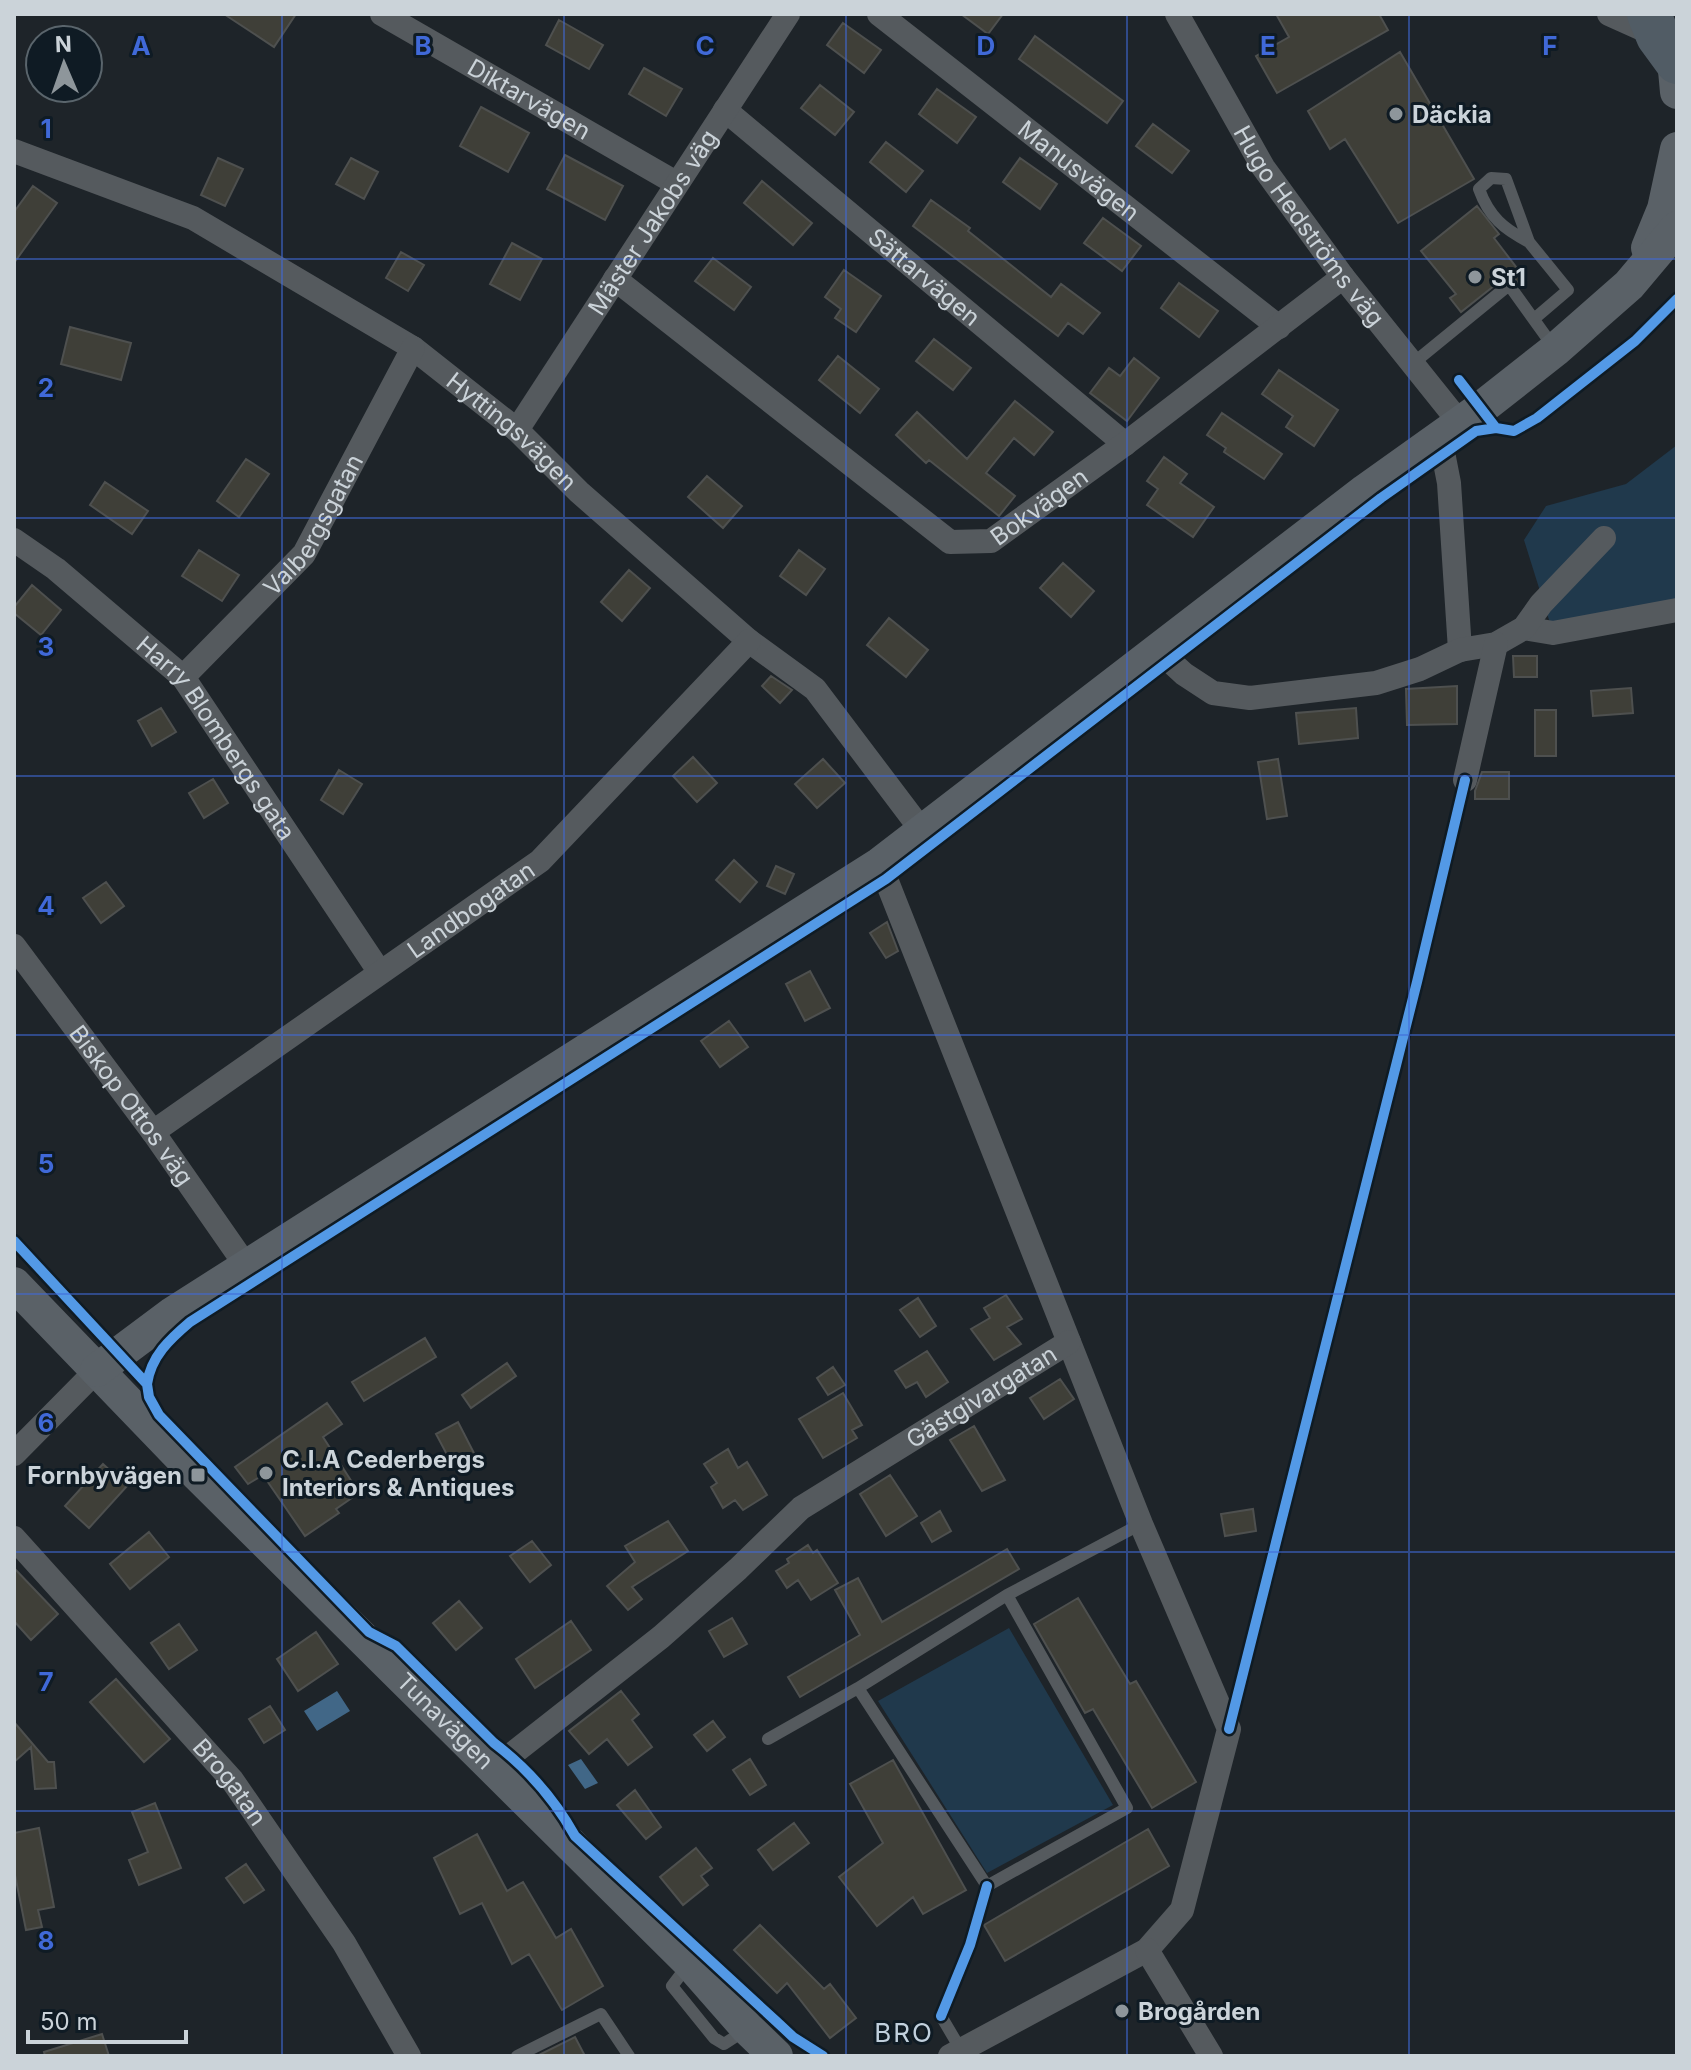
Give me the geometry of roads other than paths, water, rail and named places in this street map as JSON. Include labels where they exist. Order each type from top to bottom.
[{"type":"street","name":"Diktarvägen","points":[[382,14],[676,183]]},
{"type":"street","name":"Mäster Jakobs väg","points":[[517,430],[788,14]]},
{"type":"street","name":"Manusvägen","points":[[879,14],[1279,327]]},
{"type":"street","name":"Hugo Hedströms väg","points":[[1177,14],[1263,167],[1411,365],[1450,430]]},
{"type":"street","points":[[1609,14],[1667,53]]},
{"type":"street","name":"Sättarvägen","points":[[725,110],[1125,444]]},
{"type":"street","points":[[1629,285],[1664,209],[1677,149]]},
{"type":"street","name":"Hyttingsvägen","points":[[14,151],[193,218],[413,348],[517,430],[579,492],[749,641],[815,689],[923,832]]},
{"type":"street","points":[[14,1454],[97,1370],[172,1314],[880,864],[1365,491],[1555,350],[1629,285],[1677,228]]},
{"type":"street","name":"Bokvägen","points":[[615,279],[950,542],[991,541],[1125,444],[1343,277]]},
{"type":"street","name":"Valbergsgatan","points":[[183,677],[304,554],[413,348]]},
{"type":"street","points":[[1450,430],[1449,483],[1460,650]]},
{"type":"street","points":[[1159,651],[1184,674],[1213,693],[1250,698],[1376,683],[1420,669],[1460,650],[1496,644],[1524,628],[1541,604],[1604,538]]},
{"type":"street","name":"Harry Blombergs gata","points":[[14,540],[56,569],[183,677],[379,971]]},
{"type":"street","points":[[1524,628],[1553,633],[1677,610]]},
{"type":"street","name":"Landbogatan","points":[[153,1132],[540,861],[749,641]]},
{"type":"street","points":[[1465,780],[1496,644]]},
{"type":"street","name":"Gästgivargatan","points":[[493,1769],[661,1637],[801,1508],[1069,1342],[880,864]]},
{"type":"street","name":"Biskop Ottos väg","points":[[14,946],[153,1132],[247,1267]]},
{"type":"street","name":"Tunavägen","points":[[14,1284],[493,1769],[690,1963],[776,2056]]},
{"type":"street","points":[[955,2053],[1147,1950],[1182,1910],[1229,1729],[1141,1524],[1069,1342]]},
{"type":"street","name":"Brogatan","points":[[14,1538],[232,1780],[344,1943],[409,2056]]},
{"type":"street","points":[[1147,1950],[1211,2056]]},
{"type":"lane","points":[[1529,242],[1505,229],[1483,201],[1479,189],[1491,178],[1506,179],[1529,242],[1568,290],[1534,319]]},
{"type":"lane","points":[[1411,365],[1509,285],[1555,350]]},
{"type":"lane","points":[[768,1739],[858,1688],[1007,1595],[1141,1524]]},
{"type":"lane","points":[[858,1688],[987,1886],[1127,1808],[1007,1595]]},
{"type":"lane","points":[[517,2056],[601,2014],[629,2056]]},
{"type":"lane","points":[[941,2016],[955,2053]]},
{"type":"place","name":"Däckia","points":[[1396,114]]},
{"type":"place","name":"St1","points":[[1475,277]]},
{"type":"place","name":"C.I.A Cederbergs Interiors & Antiques","points":[[266,1473]]},
{"type":"place","name":"Fornbyvägen","points":[[198,1475]]},
{"type":"place","name":"Brogården","points":[[1122,2011]]},
{"type":"district","name":"BRO","points":[[904,2032]]}]
